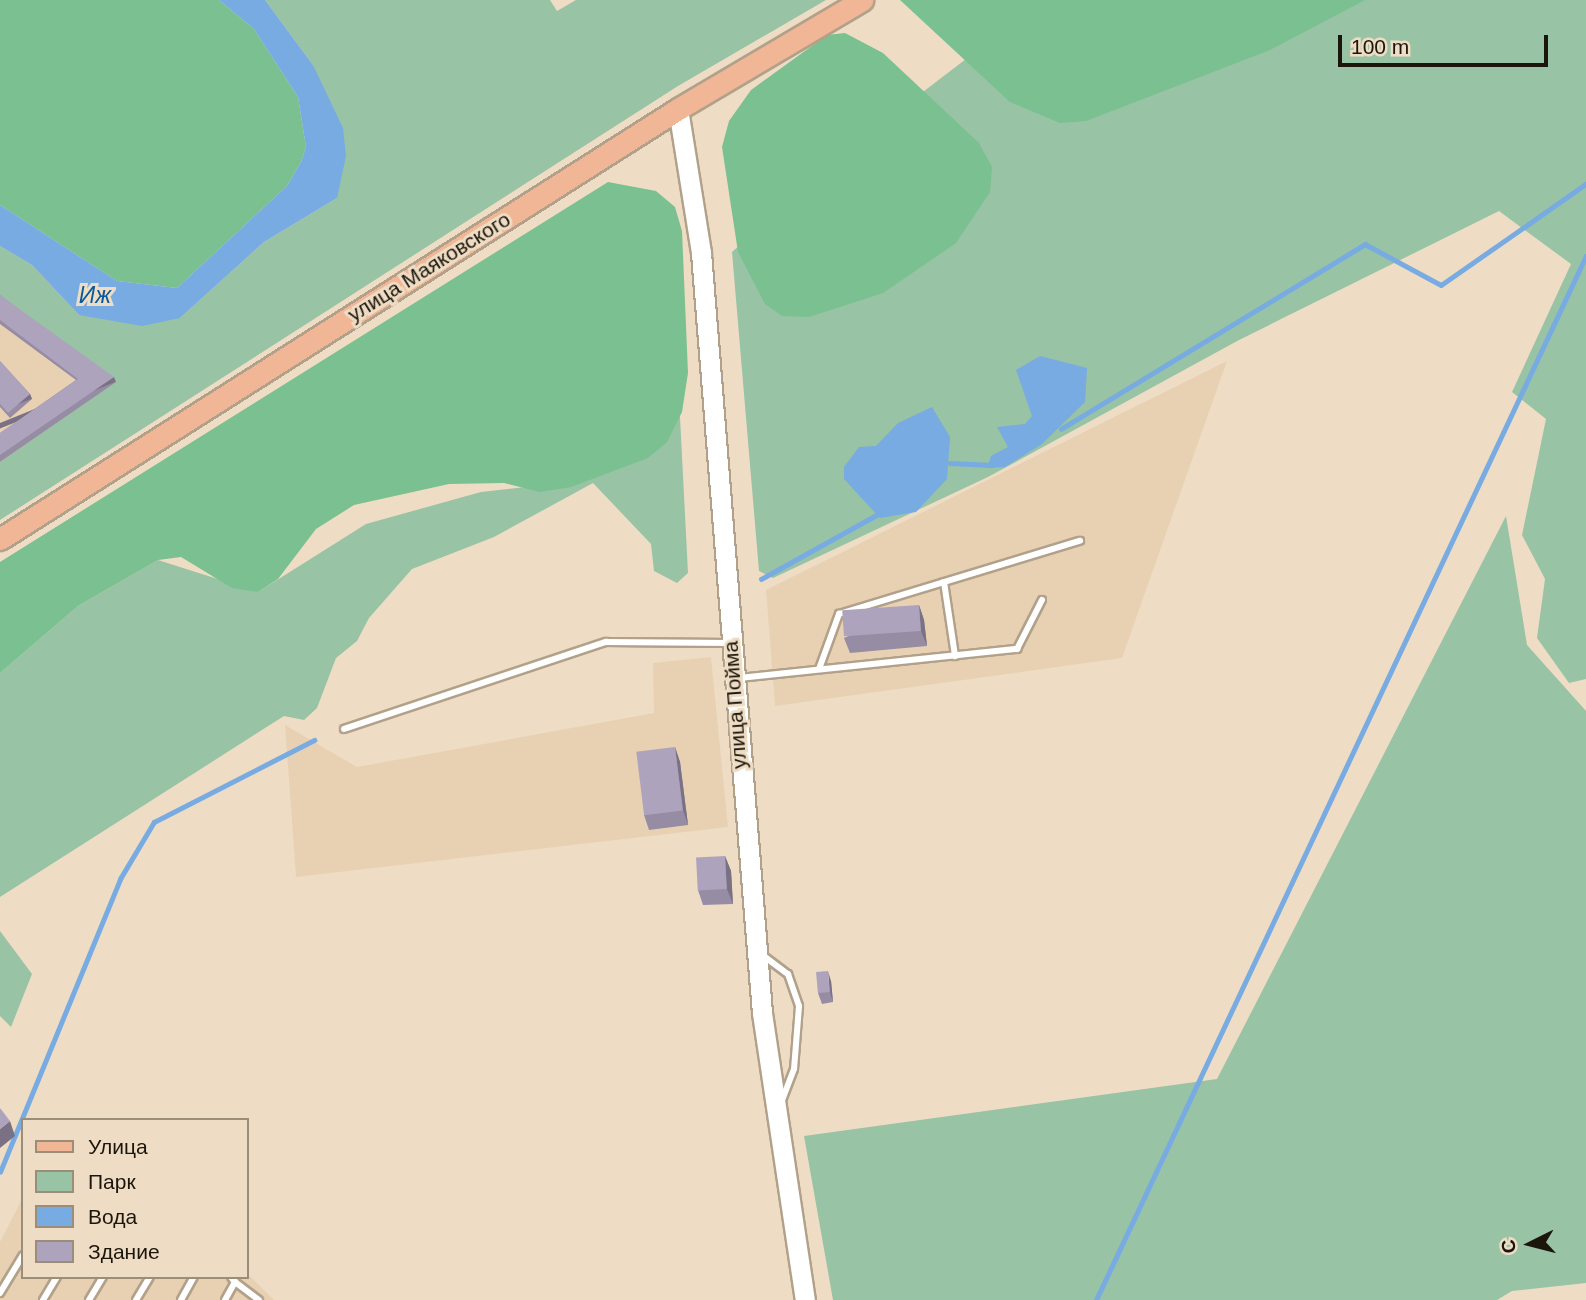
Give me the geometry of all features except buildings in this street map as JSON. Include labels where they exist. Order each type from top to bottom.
[{"type":"main road","name":"улица Маяковского","points":[[0,539],[678,109],[862,0]]},
{"type":"main road","name":"улица Пойма","points":[[678,109],[701,253],[756,950],[775,1116],[805,1300]]},
{"type":"lane","points":[[819,669],[839,614],[1080,541]]},
{"type":"lane","points":[[944,582],[955,656]]},
{"type":"lane","points":[[733,678],[1017,649],[1042,600]]},
{"type":"lane","points":[[344,729],[606,642],[730,643]]},
{"type":"lane","points":[[756,950],[788,974],[799,1006],[794,1069],[775,1116]]},
{"type":"lane","points":[[0,1293],[21,1258]]},
{"type":"lane","points":[[43,1300],[56,1279]]},
{"type":"lane","points":[[89,1300],[102,1279]]},
{"type":"lane","points":[[136,1300],[149,1279]]},
{"type":"lane","points":[[181,1300],[193,1279]]},
{"type":"lane","points":[[225,1300],[233,1280],[259,1300]]},
{"type":"shaded area","points":[[0,299],[116,382],[0,462]]},
{"type":"shaded area","points":[[1227,361],[1122,658],[775,706],[766,590]]},
{"type":"shaded area","points":[[711,657],[728,827],[296,877],[285,725],[357,767],[654,713],[653,663]]},
{"type":"shaded area","points":[[21,1201],[21,1279],[248,1279],[248,1274],[274,1300],[0,1300],[0,1242]]},
{"type":"green space","points":[[0,0],[219,0],[254,29],[298,97],[306,147],[287,186],[177,288],[117,281],[0,205]]},
{"type":"green space","points":[[265,0],[550,0],[557,11],[576,0],[826,0],[678,86],[0,520],[0,462],[115,382],[0,299],[0,246],[32,265],[79,315],[180,318],[264,242],[337,198],[313,65]]},
{"type":"green space","points":[[900,0],[1365,0],[1270,50],[1086,121],[1060,123],[1010,102]]},
{"type":"green space","points":[[1043,0],[1586,0],[1586,679],[1569,683],[1537,638],[1545,579],[1522,535],[1546,419],[1512,392],[1571,264],[1499,211],[1239,340],[988,477],[773,578],[759,571],[732,252],[847,150]]},
{"type":"green space","points":[[845,33],[883,53],[979,143],[992,167],[990,192],[956,243],[883,293],[809,317],[782,316],[765,304],[738,252],[722,147],[729,121],[751,90],[827,35]]},
{"type":"green space","points":[[608,182],[656,191],[675,207],[682,231],[688,373],[682,412],[667,442],[648,458],[571,487],[540,492],[504,483],[449,484],[354,505],[316,529],[278,579],[258,592],[232,588],[181,557],[158,560],[78,606],[0,673],[0,562]]},
{"type":"green space","points":[[674,300],[688,573],[677,583],[654,571],[651,544],[593,483],[494,537],[412,569],[369,618],[357,641],[336,658],[317,708],[304,720],[284,716],[0,897],[0,673],[78,606],[158,560],[258,592],[366,524],[481,492],[570,482]]},
{"type":"green space","points":[[1506,516],[1527,645],[1586,711],[1586,1283],[1512,1291],[1497,1300],[833,1300],[804,1136],[1217,1079]]},
{"type":"green space","points":[[0,931],[32,974],[11,1027],[0,1016]]},
{"type":"water","name":"Иж","points":[[219,0],[265,0],[313,65],[343,128],[346,156],[337,198],[264,242],[180,318],[142,326],[79,315],[32,265],[0,246],[0,205],[117,281],[177,288],[287,186],[301,162],[306,147],[298,97],[254,29]]},
{"type":"water","points":[[1040,356],[1087,368],[1085,402],[1042,444],[1005,467],[987,468],[991,456],[1008,447],[997,427],[1025,424],[1032,416],[1016,370]]},
{"type":"water","points":[[932,407],[950,437],[947,479],[916,512],[880,518],[844,479],[844,467],[859,447],[876,446],[898,423]]},
{"type":"waterway","points":[[1061,429],[1365,244],[1441,285],[1586,184]]},
{"type":"waterway","points":[[1096,1300],[1586,256]]},
{"type":"waterway","points":[[950,463],[992,465]]},
{"type":"waterway","points":[[761,579],[880,513]]},
{"type":"waterway","points":[[22,1118],[120,879],[154,822],[314,740]]},
{"type":"waterway","points":[[0,1172],[21,1121]]}]
